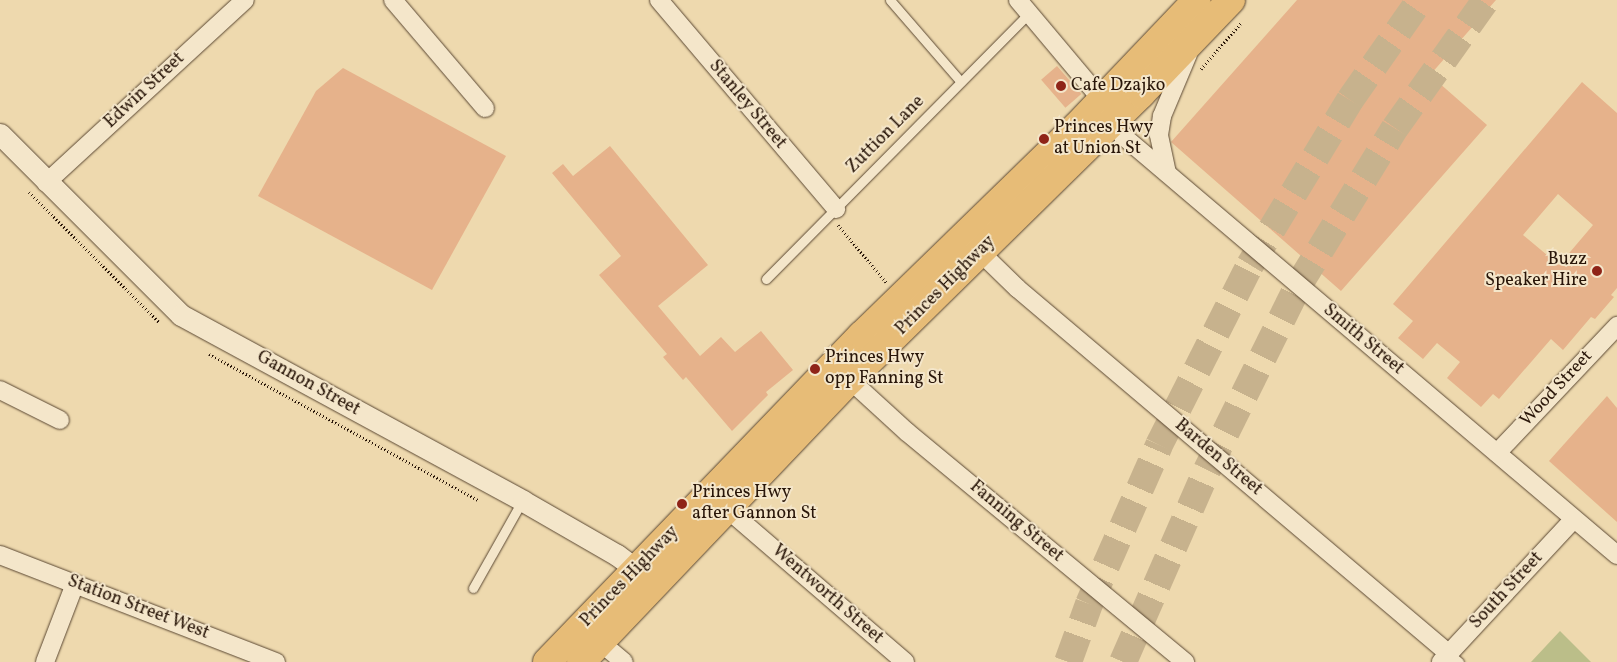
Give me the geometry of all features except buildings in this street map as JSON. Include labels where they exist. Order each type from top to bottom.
[{"type":"highway","name":"Princes Highway","points":[[547,662],[726,508],[850,380],[980,252],[1107,111],[1197,0]]},
{"type":"highway","name":"Princes Highway","points":[[581,662],[600,642],[646,577],[862,335],[1107,111],[1202,30],[1231,0]]},
{"type":"street","name":"Edwin Street","points":[[46,183],[245,0]]},
{"type":"street","points":[[393,0],[485,108]]},
{"type":"street","name":"Stanley Street","points":[[659,0],[833,212]]},
{"type":"street","name":"Smith Street","points":[[1023,6],[1107,111],[1123,136],[1498,453],[1573,520],[1617,555]]},
{"type":"street","points":[[1167,173],[1159,135],[1164,107],[1202,30]]},
{"type":"street","name":"Gannon Street","points":[[0,134],[46,183],[181,315],[523,500],[646,577]]},
{"type":"street","name":"Barden Street","points":[[980,252],[1017,288],[1449,659]]},
{"type":"street","name":"Wood Street","points":[[1498,453],[1617,326]]},
{"type":"street","name":"Fanning Street","points":[[850,380],[907,432],[1185,662]]},
{"type":"street","points":[[0,390],[60,420]]},
{"type":"street","name":"Wentworth Street","points":[[726,508],[905,662]]},
{"type":"street","name":"South Street","points":[[1449,659],[1573,520]]},
{"type":"street","name":"Station Street West","points":[[0,555],[75,584],[240,656],[276,662]]},
{"type":"street","points":[[45,662],[75,584]]},
{"type":"street","points":[[600,642],[624,662]]},
{"type":"lane","points":[[890,0],[961,82]]},
{"type":"lane","name":"Zuttion Lane","points":[[766,279],[961,82],[1023,6]]},
{"type":"lane","points":[[473,588],[523,500]]},
{"type":"path","points":[[833,212],[890,287]]},
{"type":"green space","points":[[1560,631],[1591,662],[1531,662]]},
{"type":"tunnel","points":[[1068,662],[1089,604],[1159,445],[1250,265],[1350,100],[1420,0]]},
{"type":"tunnel","points":[[1123,662],[1207,470],[1298,286],[1395,128],[1486,0]]},
{"type":"place","name":"Cafe Dzajko","points":[[1061,86]]},
{"type":"place","name":"Princes Hwy at Union St","points":[[1044,139]]},
{"type":"place","name":"Buzz Speaker Hire","points":[[1597,271]]},
{"type":"place","name":"Princes Hwy opp Fanning St","points":[[815,369]]},
{"type":"place","name":"Princes Hwy after Gannon St","points":[[682,504]]}]
